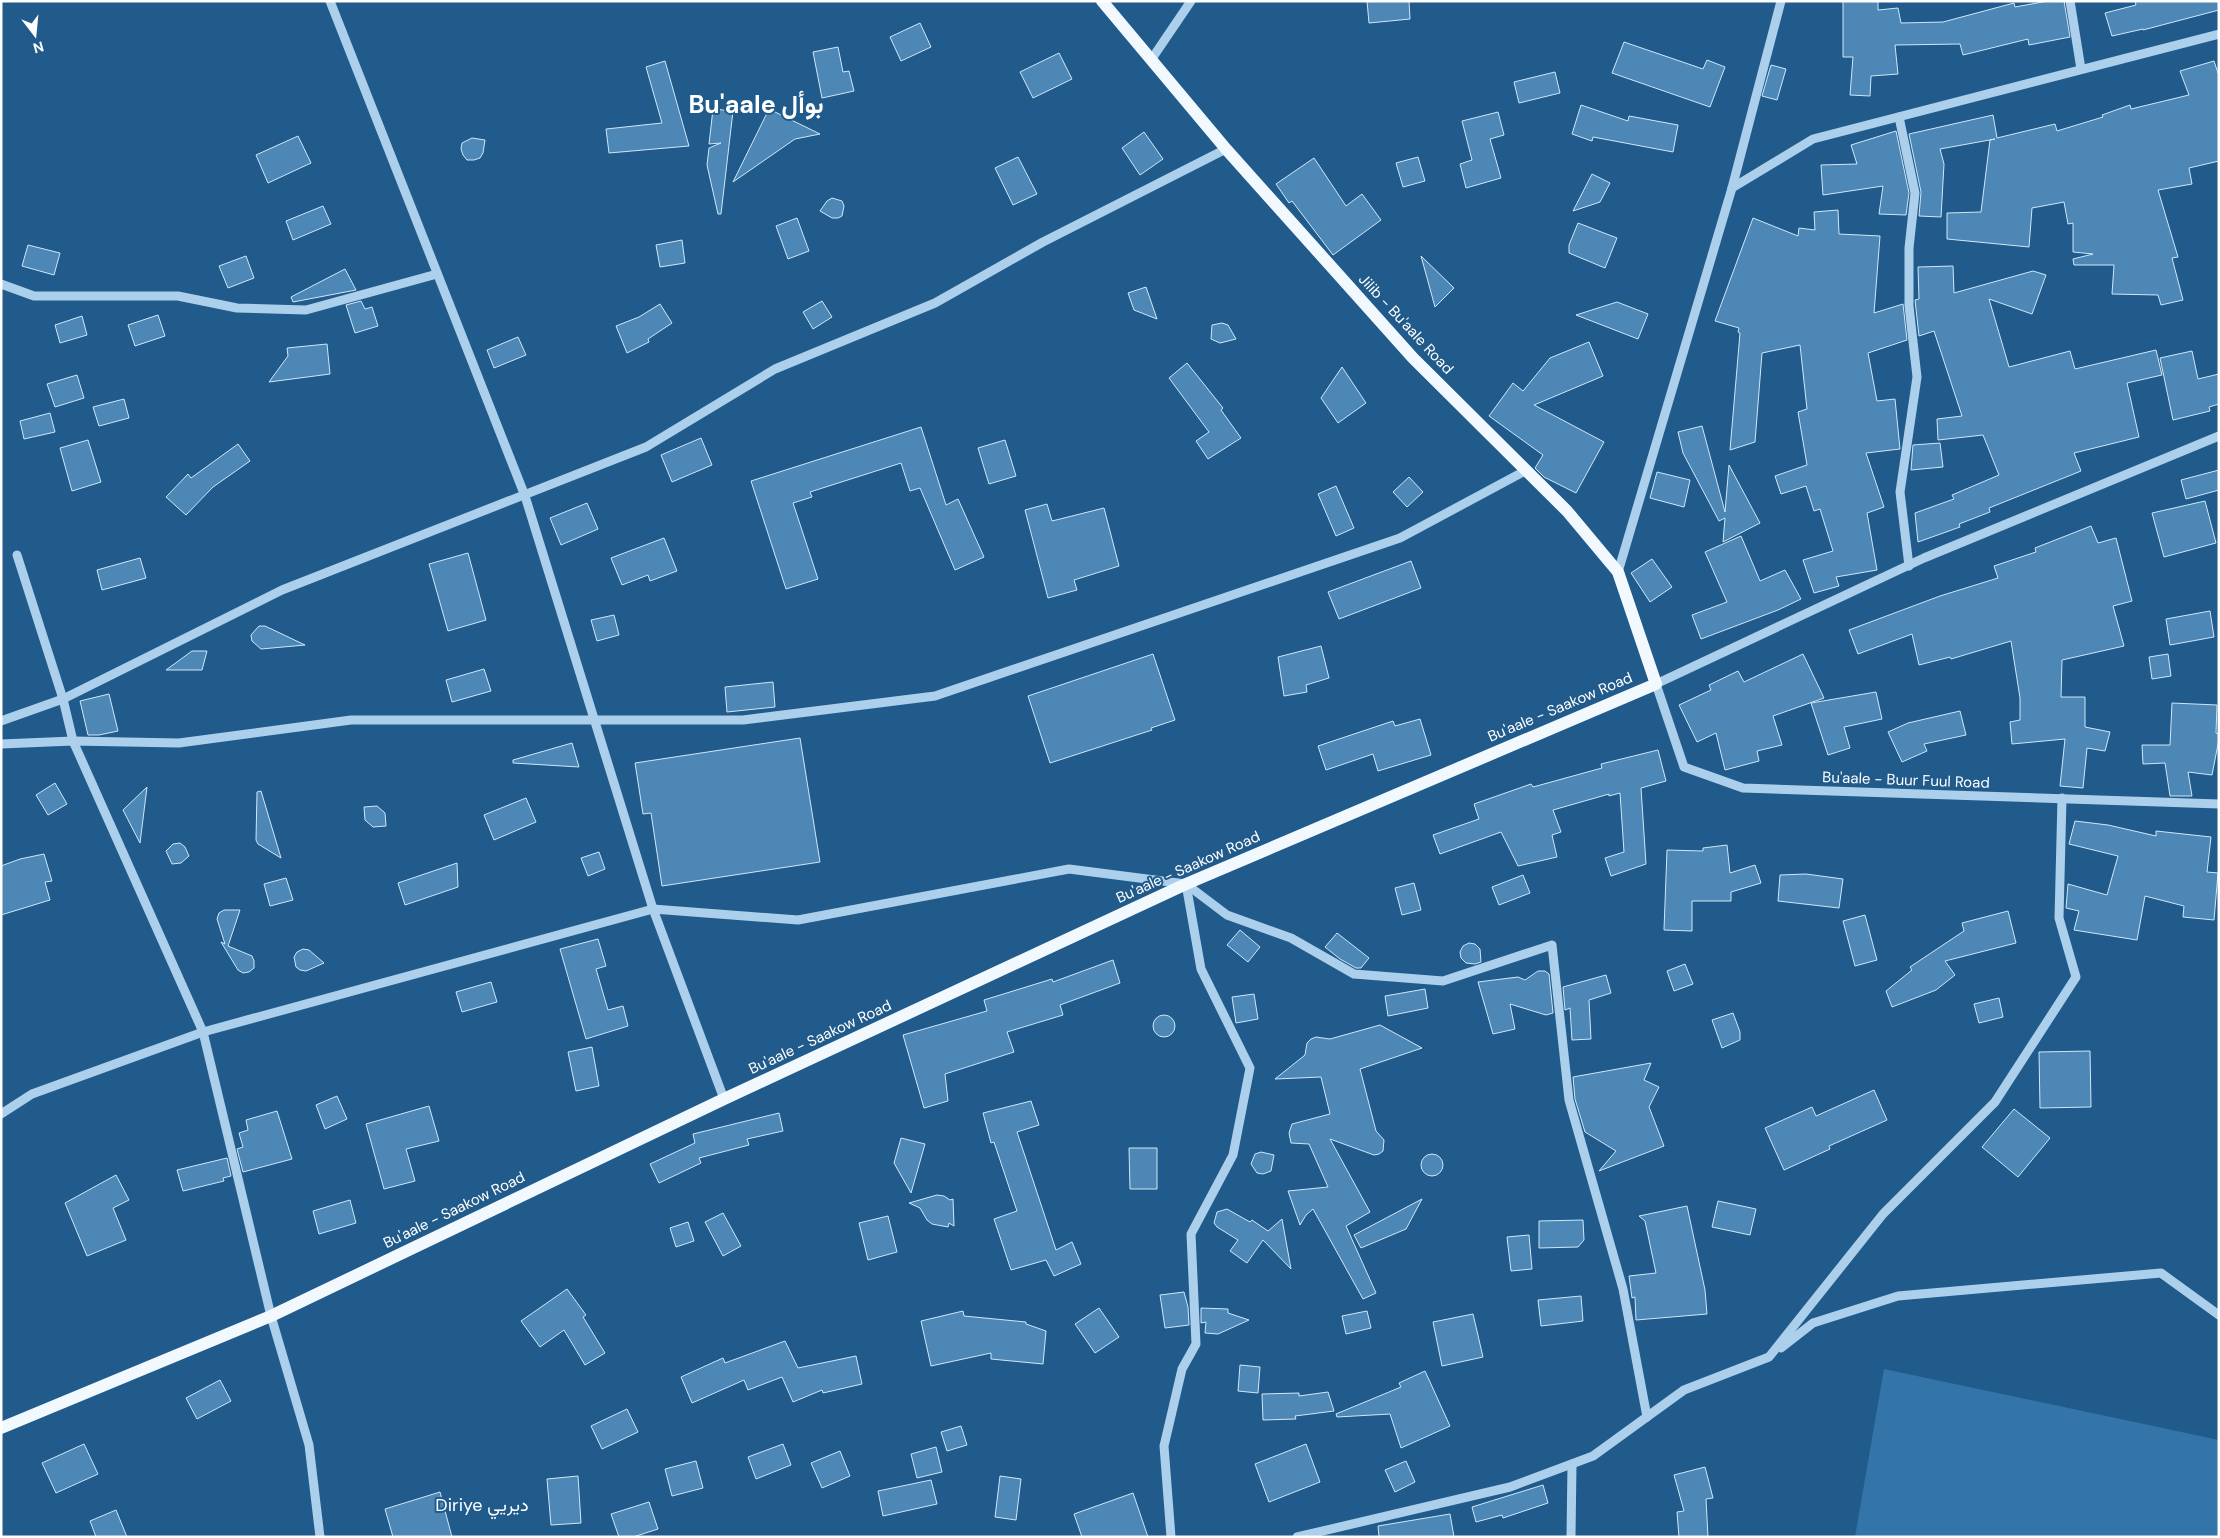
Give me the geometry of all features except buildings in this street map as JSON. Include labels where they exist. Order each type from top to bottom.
[{"type":"main road","name":"Jilib - Bu'aale Road","points":[[1102,1],[1226,149],[1413,358],[1567,511],[1618,572],[1656,684]]},
{"type":"main road","name":"Bu'aale - Saakow Road","points":[[1,1428],[271,1316],[724,1099],[1186,884],[1656,684]]},
{"type":"street","points":[[330,1],[525,496],[653,909],[724,1099]]},
{"type":"street","points":[[1151,60],[1191,1]]},
{"type":"street","points":[[1618,572],[1732,188],[1781,1]]},
{"type":"street","points":[[2070,1],[2081,69]]},
{"type":"street","points":[[1732,188],[1813,139],[2219,34]]},
{"type":"street","points":[[1900,117],[1915,193],[1909,248],[1908,306],[1917,377],[1900,492],[1909,566]]},
{"type":"street","points":[[1,722],[63,699],[282,590],[646,447],[775,369],[934,303],[1043,242],[1226,149]]},
{"type":"street","points":[[1,284],[34,296],[178,296],[237,308],[306,310],[437,274]]},
{"type":"street","points":[[1656,684],[1909,566],[2219,436]]},
{"type":"street","points":[[1,744],[73,741],[179,743],[351,720],[743,720],[935,696],[1400,538],[1525,470]]},
{"type":"street","points":[[17,555],[63,699],[73,741],[202,1032],[271,1316],[309,1444],[320,1537]]},
{"type":"street","name":"Bu'aale - Buur Fuul Road","points":[[1656,684],[1684,767],[1743,788],[2219,804]]},
{"type":"street","points":[[1769,1357],[1883,1214],[1996,1102],[2076,977],[2059,918],[2062,798]]},
{"type":"street","points":[[1,1114],[32,1094],[202,1032],[653,909],[798,920],[1069,869],[1186,884],[1227,915],[1291,938],[1354,974],[1443,981],[1552,945],[1568,1100],[1623,1289],[1647,1417]]},
{"type":"street","points":[[1171,1537],[1164,1446],[1182,1369],[1196,1344],[1191,1234],[1233,1155],[1250,1068],[1201,970],[1186,884]]},
{"type":"street","points":[[1296,1537],[1510,1487],[1593,1456],[1684,1390],[1769,1357],[1813,1323],[1898,1296],[2161,1273],[2219,1315]]},
{"type":"street","points":[[1571,1537],[1572,1464]]},
{"type":"shaded area","points":[[1884,1369],[2219,1440],[2219,1537],[1855,1537]]},
{"type":"district","name":"Bu'aale بوأل","points":[[756,104]]},
{"type":"district","name":"Diriye ديريي","points":[[482,1505]]}]
